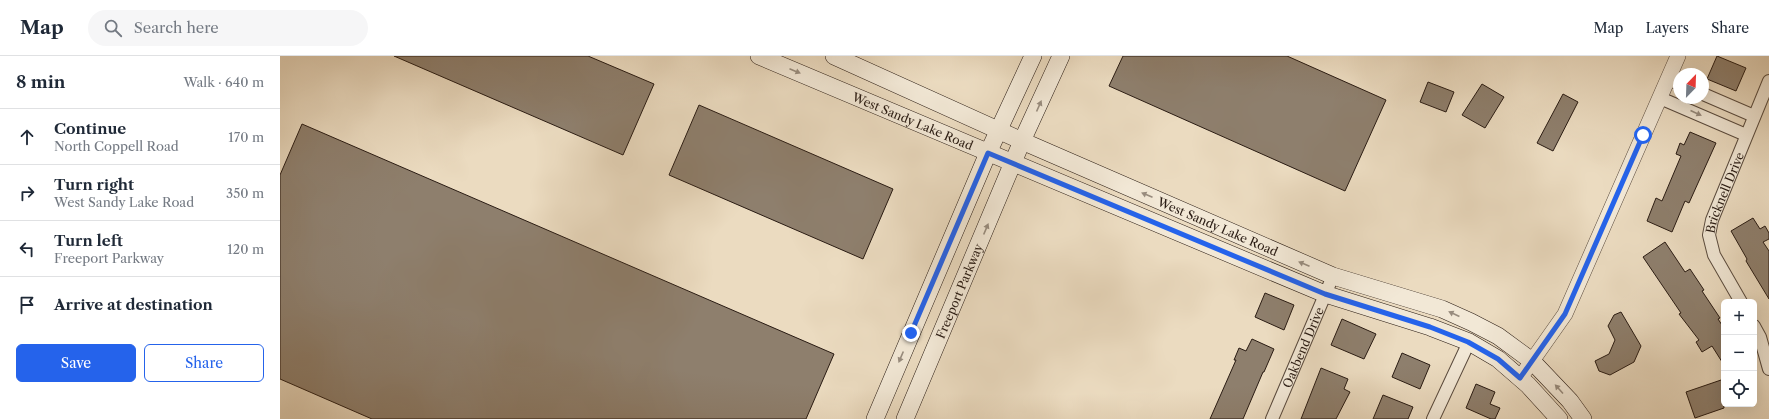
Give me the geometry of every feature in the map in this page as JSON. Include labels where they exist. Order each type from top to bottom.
[{"type":"main road","name":"West Sandy Lake Road","points":[[759,56],[1325,294],[1430,327],[1468,342],[1498,359],[1542,398],[1559,419]]},
{"type":"main road","name":"West Sandy Lake Road","points":[[834,56],[1022,142],[1333,276],[1442,309],[1498,336],[1543,371],[1570,401],[1583,419]]},
{"type":"main road","points":[[875,419],[998,130],[1033,56]]},
{"type":"main road","points":[[1022,142],[1061,56]]},
{"type":"main road","name":"Freeport Parkway","points":[[904,419],[1022,142]]},
{"type":"main road","points":[[911,333],[936,344]]},
{"type":"street","points":[[1676,68],[1678,56]]},
{"type":"street","name":"Bricknell Drive","points":[[1739,299],[1714,254],[1709,235],[1712,220],[1769,81]]},
{"type":"street","points":[[1520,378],[1565,314],[1660,98],[1673,82]]},
{"type":"street","points":[[1709,97],[1754,116]]},
{"type":"street","points":[[1660,98],[1746,135]]},
{"type":"street","name":"Oakbend Drive","points":[[1272,419],[1333,276]]},
{"type":"street","points":[[1757,332],[1769,369]]},
{"type":"street","points":[[1433,419],[1468,342]]},
{"type":"building","points":[[394,56],[588,56],[654,84],[623,155]]},
{"type":"building","points":[[1123,56],[1287,56],[1386,100],[1345,191],[1109,86]]},
{"type":"building","points":[[1717,56],[1746,68],[1736,91],[1709,80],[1709,74]]},
{"type":"building","points":[[1428,82],[1454,92],[1446,112],[1420,102]]},
{"type":"building","points":[[1482,84],[1504,97],[1485,128],[1462,115]]},
{"type":"building","points":[[1563,94],[1578,102],[1553,151],[1537,143]]},
{"type":"building","points":[[699,105],[893,189],[863,259],[669,175]]},
{"type":"building","points":[[302,124],[834,354],[806,419],[372,419],[280,379],[280,175]]},
{"type":"building","points":[[1690,132],[1716,143],[1689,203],[1685,201],[1672,232],[1647,221],[1656,198],[1662,201],[1681,156],[1676,154],[1680,143],[1684,145]]},
{"type":"building","points":[[1753,218],[1760,229],[1765,226],[1769,233],[1769,239],[1763,242],[1769,251],[1769,299],[1746,261],[1747,259],[1731,231]]},
{"type":"building","points":[[1665,242],[1685,272],[1690,269],[1704,290],[1702,291],[1720,318],[1718,319],[1721,324],[1721,360],[1712,346],[1702,352],[1696,342],[1699,340],[1679,314],[1681,313],[1643,257]]},
{"type":"building","points":[[1265,293],[1294,305],[1284,330],[1255,317]]},
{"type":"building","points":[[1621,312],[1641,346],[1634,362],[1610,375],[1599,371],[1595,361],[1609,354],[1615,340],[1608,326],[1614,315]]},
{"type":"building","points":[[1342,319],[1376,334],[1364,359],[1331,345]]},
{"type":"building","points":[[1252,339],[1274,349],[1243,419],[1210,419],[1236,360],[1234,360],[1239,348],[1246,351]]},
{"type":"building","points":[[1402,353],[1430,365],[1420,389],[1392,377]]},
{"type":"building","points":[[1321,368],[1348,379],[1344,389],[1350,392],[1336,419],[1301,419]]},
{"type":"building","points":[[1721,380],[1721,407],[1724,408],[1695,418],[1686,392]]},
{"type":"building","points":[[1476,384],[1495,392],[1490,404],[1500,408],[1495,419],[1491,419],[1466,408]]},
{"type":"building","points":[[1383,395],[1413,407],[1408,419],[1373,419]]},
{"type":"route","points":[[911,333],[988,153],[1325,294],[1430,327],[1468,342],[1498,359],[1520,378],[1565,314],[1643,135]]}]
